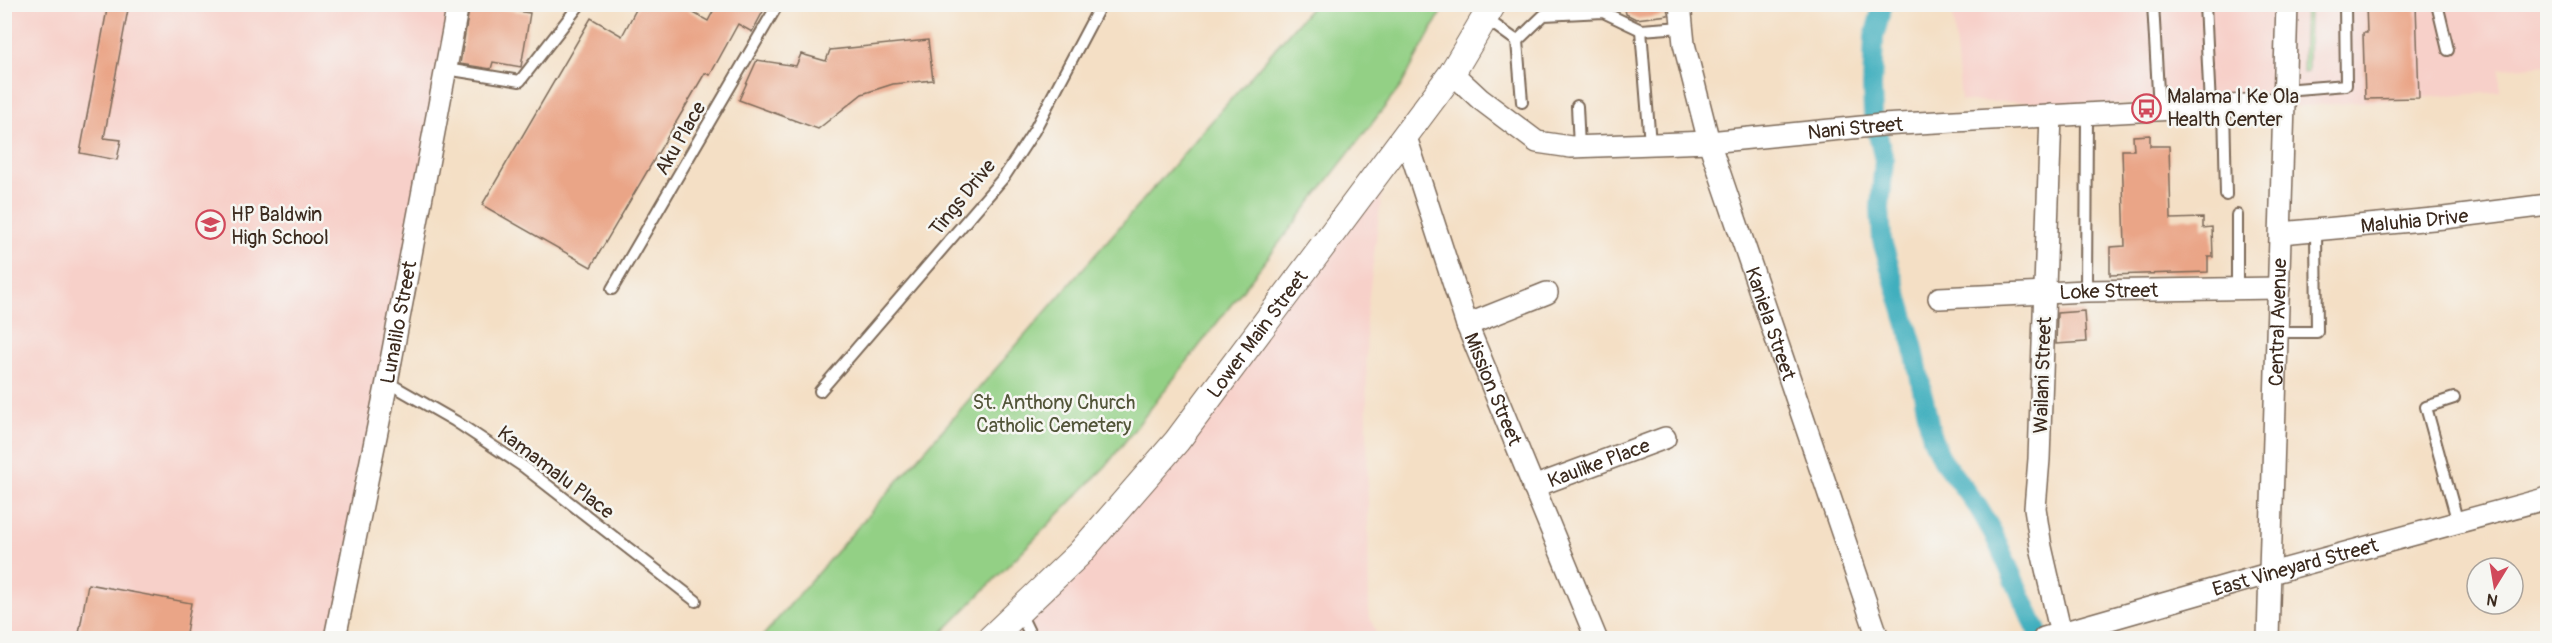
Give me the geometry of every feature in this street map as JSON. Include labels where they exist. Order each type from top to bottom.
[{"type":"street","name":"Lunalilo Street","points":[[335,639],[387,382],[458,4]]},
{"type":"street","name":"Kaniela Street","points":[[1680,4],[1684,44],[1710,142],[1878,639]]},
{"type":"street","name":"Central Avenue","points":[[2268,639],[2287,4]]},
{"type":"street","name":"Lower Main Street","points":[[992,639],[1079,554],[1177,441],[1452,73],[1489,11]]},
{"type":"street","name":"Nani Street","points":[[1452,73],[1508,122],[1537,142],[1546,145],[1579,147],[1710,142],[1875,126],[2217,106],[2283,96]]},
{"type":"street","name":"Wailani Street","points":[[2051,115],[2039,459],[2035,508],[2052,636]]},
{"type":"street","name":"Mission Street","points":[[1405,134],[1467,325],[1596,639]]},
{"type":"street","name":"Maluhia Drive","points":[[2281,233],[2547,205]]},
{"type":"street","name":"Loke Street","points":[[1939,298],[2086,291],[2279,288]]},
{"type":"street","points":[[1467,325],[1547,293]]},
{"type":"street","name":"Kaulike Place","points":[[1533,487],[1665,438]]},
{"type":"street","name":"East Vineyard Street","points":[[2052,636],[2271,573],[2547,498]]},
{"type":"lane","points":[[446,69],[520,81],[580,4]]},
{"type":"lane","name":"Aku Place","points":[[612,289],[778,4]]},
{"type":"lane","name":"Tings Drive","points":[[820,391],[1004,177],[1034,131],[1101,4]]},
{"type":"lane","points":[[2153,4],[2159,109]]},
{"type":"lane","points":[[2205,4],[2226,195]]},
{"type":"lane","points":[[2283,96],[2346,85],[2345,4]]},
{"type":"lane","points":[[2437,4],[2448,50]]},
{"type":"lane","points":[[1489,11],[1517,41],[1522,102]]},
{"type":"lane","points":[[1517,41],[1544,15],[1603,12],[1641,30],[1682,27]]},
{"type":"lane","points":[[1641,30],[1650,144]]},
{"type":"lane","points":[[1577,106],[1579,147]]},
{"type":"lane","points":[[2086,291],[2087,112]]},
{"type":"lane","points":[[2237,215],[2237,287]]},
{"type":"lane","points":[[2277,332],[2317,332],[2316,230]]},
{"type":"lane","name":"Kamamalu Place","points":[[387,382],[455,421],[524,467],[696,601]]},
{"type":"lane","points":[[2454,398],[2426,407],[2458,523]]},
{"type":"lane","points":[[1019,611],[1032,639]]},
{"type":"shaded area","name":"HP Baldwin High School","points":[[4,5],[458,5],[335,638],[5,638]]},
{"type":"shaded area","points":[[1952,5],[2547,5],[2547,65],[2500,69],[2500,92],[2292,107],[1961,101]]},
{"type":"shaded area","points":[[1383,184],[1366,319],[1369,615],[1378,638],[998,638]]},
{"type":"green space","name":"St. Anthony Church Catholic Cemetery","points":[[1313,5],[1445,5],[1401,86],[1106,466],[937,638],[761,638]]},
{"type":"green space","points":[[2305,5],[2309,5],[2308,72],[2303,73]]},
{"type":"building","points":[[108,4],[129,4],[104,138],[121,140],[117,160],[80,153]]},
{"type":"building","points":[[470,4],[502,4],[501,9],[530,13],[521,67],[493,62],[491,69],[460,64]]},
{"type":"building","points":[[639,4],[677,4],[708,21],[717,4],[767,4],[752,32],[738,24],[710,75],[705,73],[591,267],[482,205],[591,18],[622,36]]},
{"type":"building","points":[[1624,4],[1667,4],[1668,15],[1636,19],[1626,14]]},
{"type":"building","points":[[2366,4],[2416,4],[2419,98],[2365,99],[2363,33],[2367,33]]},
{"type":"building","points":[[928,40],[933,80],[893,84],[862,94],[818,129],[739,100],[757,60],[796,66],[801,54],[826,61],[830,50]]},
{"type":"building","points":[[2150,135],[2150,146],[2169,146],[2171,219],[2203,218],[2203,228],[2212,227],[2213,257],[2208,257],[2208,272],[2110,275],[2110,247],[2125,246],[2122,150],[2134,150],[2133,136]]},
{"type":"building","points":[[2084,311],[2086,342],[2056,344],[2057,313]]},
{"type":"building","points":[[88,584],[191,603],[185,639],[78,639]]},
{"type":"waterway","points":[[1883,4],[1874,37],[1872,87],[1873,114],[1884,160],[1880,208],[1882,241],[1913,345],[1932,438],[1942,460],[1978,507],[1993,533],[2037,631]]},
{"type":"place","name":"Malama I Ke Ola Health Center","points":[[2146,108]]},
{"type":"place","name":"HP Baldwin High School","points":[[210,225]]}]
